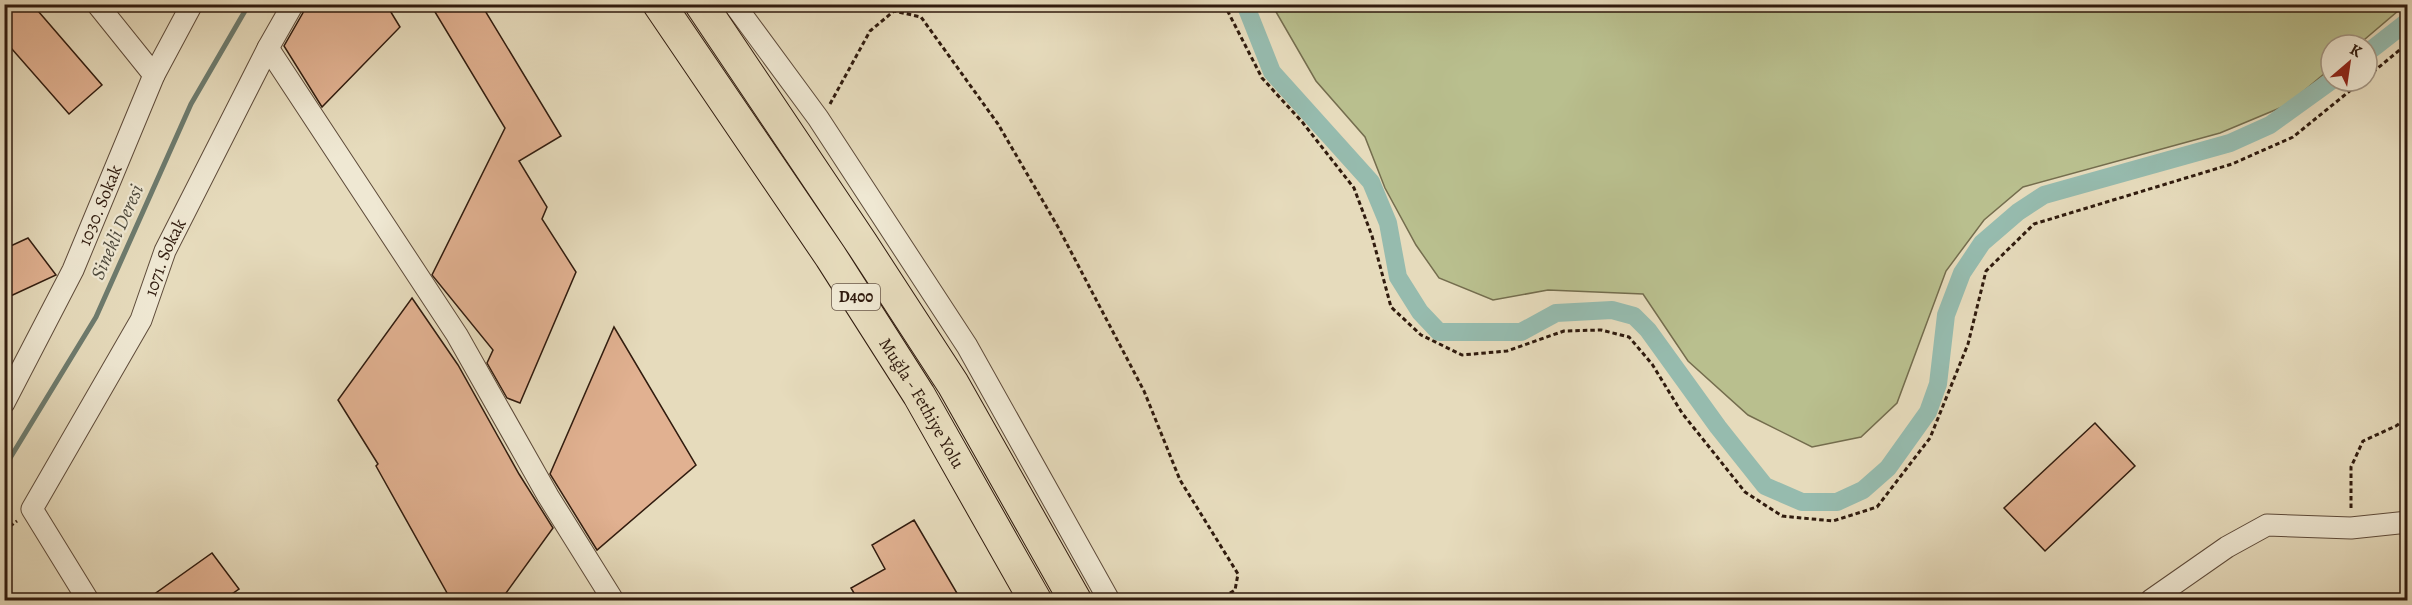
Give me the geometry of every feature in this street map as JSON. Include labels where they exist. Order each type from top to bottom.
[{"type":"highway","name":"Muğla - Fethiye Yolu","points":[[658,4],[831,257],[919,395],[1035,600]]},
{"type":"highway","name":"Muğla - Fethiye Yolu","points":[[701,4],[1096,598]]},
{"type":"street","points":[[97,4],[154,75]]},
{"type":"street","name":"1030. Sokak","points":[[4,403],[73,270],[154,75],[192,4]]},
{"type":"street","name":"1071. Sokak","points":[[88,600],[32,509],[141,320],[165,251],[268,48],[293,4]]},
{"type":"street","points":[[734,4],[818,118],[967,346],[1096,598]]},
{"type":"street","points":[[268,48],[457,336],[548,496],[613,600]]},
{"type":"street","points":[[790,137],[818,118]]},
{"type":"street","points":[[2151,600],[2227,547],[2268,525],[2351,528],[2408,522]]},
{"type":"path","points":[[1224,4],[1262,78],[1303,123],[1354,188],[1372,236],[1391,307],[1421,335],[1462,355],[1507,351],[1564,331],[1601,330],[1629,338],[1652,364],[1682,413],[1745,492],[1782,516],[1833,521],[1877,507],[1930,438],[1968,344],[1986,272],[2034,224],[2232,164],[2293,137],[2347,93]]},
{"type":"path","points":[[818,118],[829,106],[870,31],[894,12],[921,17],[998,124],[1058,227],[1144,391],[1180,480],[1238,574],[1235,590],[1220,599],[1188,600]]},
{"type":"path","points":[[2379,67],[2408,43]]},
{"type":"path","points":[[2351,528],[2351,467],[2363,441],[2396,426],[2408,417]]},
{"type":"path","points":[[1096,598],[1180,600]]},
{"type":"green space","points":[[1272,5],[2405,5],[2372,33],[2319,33],[2319,78],[2287,105],[2220,133],[2023,187],[1984,220],[1946,271],[1897,403],[1861,437],[1812,447],[1748,415],[1688,361],[1643,294],[1548,290],[1493,300],[1439,278],[1416,245],[1385,188],[1365,137],[1316,81]]},
{"type":"building","points":[[4,4],[32,4],[102,85],[69,114],[4,40]]},
{"type":"building","points":[[308,4],[386,4],[400,27],[322,107],[284,46]]},
{"type":"building","points":[[447,4],[481,4],[561,136],[519,161],[547,207],[542,219],[576,272],[520,403],[507,398],[487,363],[493,350],[432,275],[505,128],[435,12]]},
{"type":"building","points":[[28,238],[56,275],[4,299],[4,249]]},
{"type":"building","points":[[412,298],[458,365],[519,474],[553,528],[501,600],[451,600],[376,466],[378,464],[338,400]]},
{"type":"building","points":[[614,327],[696,465],[597,550],[550,474]]},
{"type":"building","points":[[2095,423],[2135,466],[2045,551],[2004,508]]},
{"type":"building","points":[[914,520],[961,600],[858,600],[851,588],[885,569],[872,545]]},
{"type":"building","points":[[212,553],[239,589],[223,600],[146,600]]},
{"type":"waterway","name":"Sinekli Deresi","points":[[4,468],[96,317],[191,104],[249,4]]},
{"type":"waterway","points":[[1245,4],[1272,72],[1371,182],[1388,223],[1398,277],[1420,312],[1439,332],[1521,332],[1556,313],[1612,310],[1634,316],[1648,330],[1718,427],[1765,486],[1802,502],[1837,502],[1863,490],[1888,468],[1928,412],[1938,384],[1946,315],[1962,273],[1982,243],[2018,212],[2044,195],[2230,143],[2270,125],[2319,90]]},
{"type":"waterway","points":[[2379,44],[2408,21]]}]
